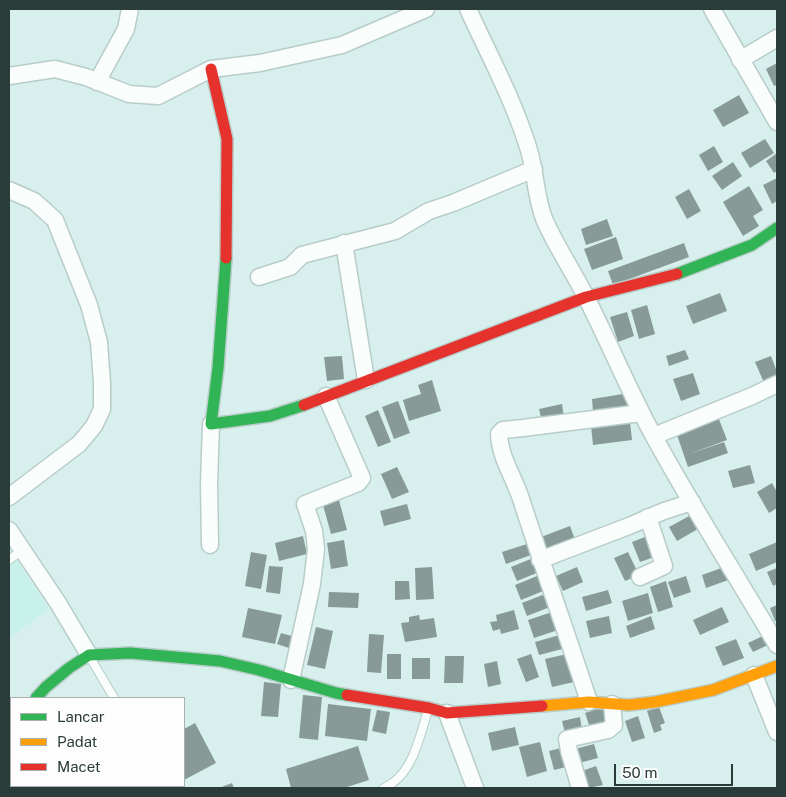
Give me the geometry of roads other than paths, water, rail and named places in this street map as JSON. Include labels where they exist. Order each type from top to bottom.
[{"type":"street","points":[[92,80],[126,29],[130,9]]},
{"type":"street","points":[[9,76],[55,69],[129,94],[158,96],[211,69],[260,63],[342,45],[426,9]]},
{"type":"street","points":[[468,9],[501,77],[528,147],[540,206],[558,248],[586,297],[641,413],[777,645]]},
{"type":"street","points":[[712,9],[777,122]]},
{"type":"street","points":[[740,60],[777,38]]},
{"type":"street","points":[[210,545],[209,483],[211,424],[226,274],[228,161],[227,140],[211,69]]},
{"type":"street","points":[[258,276],[290,267],[302,255],[395,231],[429,211],[534,169]]},
{"type":"street","points":[[9,190],[34,201],[55,220],[89,305],[98,342],[102,383],[102,409],[94,426],[79,444],[9,497]]},
{"type":"street","points":[[211,424],[270,416],[479,339],[586,297],[684,272],[752,245],[777,228]]},
{"type":"street","points":[[344,243],[366,380]]},
{"type":"street","points":[[654,436],[777,384]]},
{"type":"street","points":[[291,680],[312,584],[316,549],[314,532],[305,504],[358,483],[362,478],[326,396]]},
{"type":"street","points":[[589,702],[520,497],[501,449],[500,434],[501,432],[523,428],[641,413]]},
{"type":"street","points":[[540,560],[630,526],[648,517],[692,502]]},
{"type":"street","points":[[640,577],[664,566],[648,517]]},
{"type":"street","points":[[9,530],[58,603],[89,655]]},
{"type":"street","points":[[37,697],[69,668],[89,655],[130,653],[220,661],[336,693],[429,708],[447,713],[589,702],[630,705],[685,697],[712,690],[777,666]]},
{"type":"street","points":[[754,675],[777,732]]},
{"type":"street","points":[[580,788],[567,739],[608,730],[614,725],[612,704]]},
{"type":"street","points":[[447,713],[475,788]]},
{"type":"lane","points":[[9,560],[22,550]]},
{"type":"lane","points":[[89,655],[113,697]]},
{"type":"lane","points":[[384,788],[403,774],[412,756],[429,708]]}]
